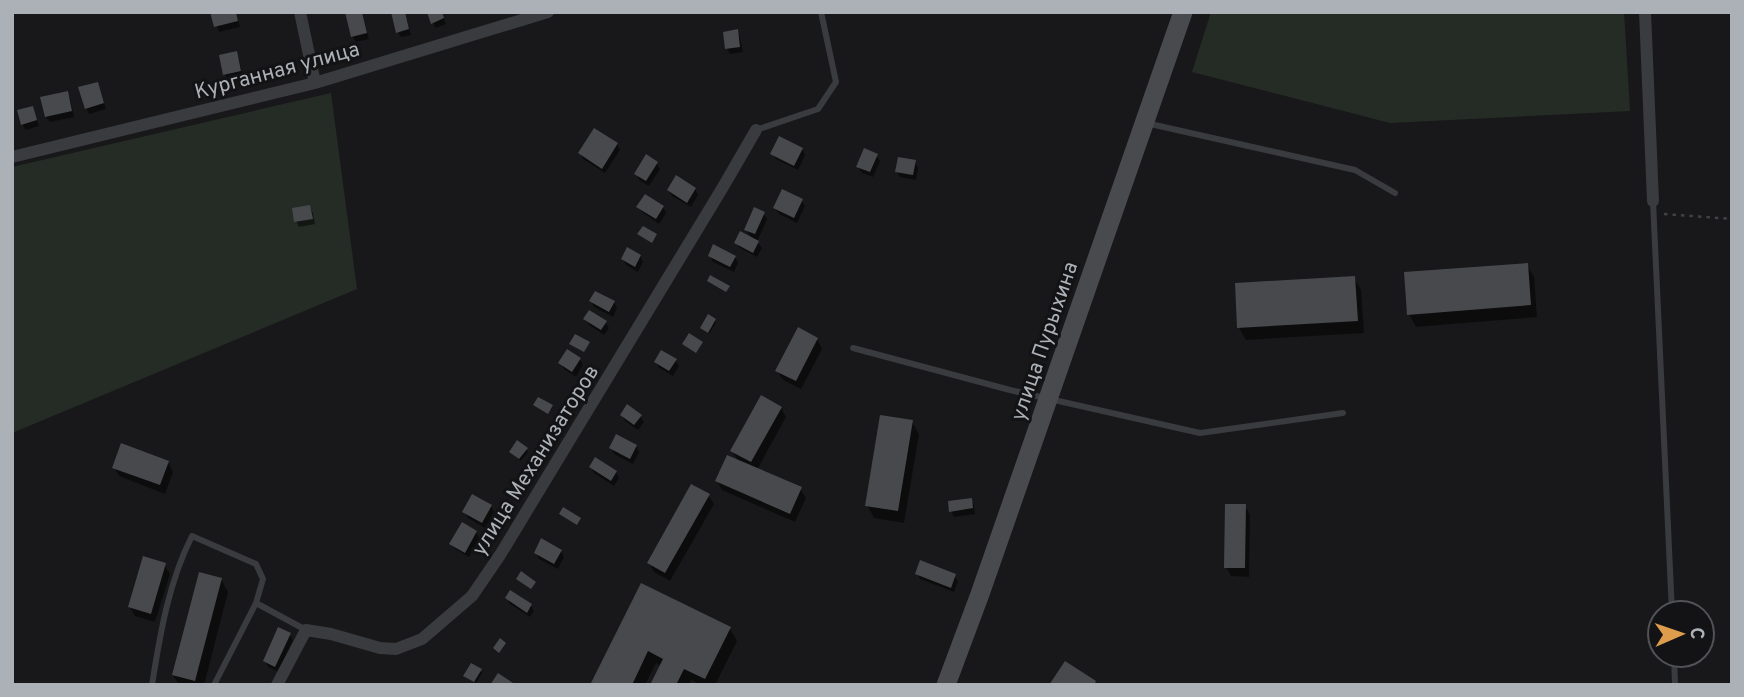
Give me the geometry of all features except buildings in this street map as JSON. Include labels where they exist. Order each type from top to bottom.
[{"type":"street","points":[[300,12],[315,83]]},
{"type":"street","name":"Курганная улица","points":[[12,157],[315,83],[548,12]]},
{"type":"street","name":"улица Пурыхина","points":[[946,685],[1183,12]]},
{"type":"street","points":[[1645,12],[1654,207]]},
{"type":"street","name":"улица Механизаторов","points":[[306,630],[380,648],[396,649],[422,639],[472,596],[500,555],[756,130]]},
{"type":"street","points":[[277,685],[306,630]]},
{"type":"lane","points":[[756,130],[818,110],[836,82],[821,12]]},
{"type":"lane","points":[[1144,123],[1355,170],[1395,193]]},
{"type":"lane","points":[[1654,207],[1671,599]]},
{"type":"lane","points":[[853,348],[1010,390],[1200,433],[1343,413]]},
{"type":"lane","points":[[152,685],[159,636],[181,557],[192,536],[256,564],[263,579],[256,603],[214,685]]},
{"type":"lane","points":[[256,603],[306,630]]},
{"type":"path","points":[[1654,207],[1708,218],[1732,219]]},
{"type":"shaded area","points":[[1211,12],[1624,12],[1630,111],[1390,123],[1192,72]]},
{"type":"shaded area","points":[[331,93],[357,289],[12,433],[12,167]]}]
